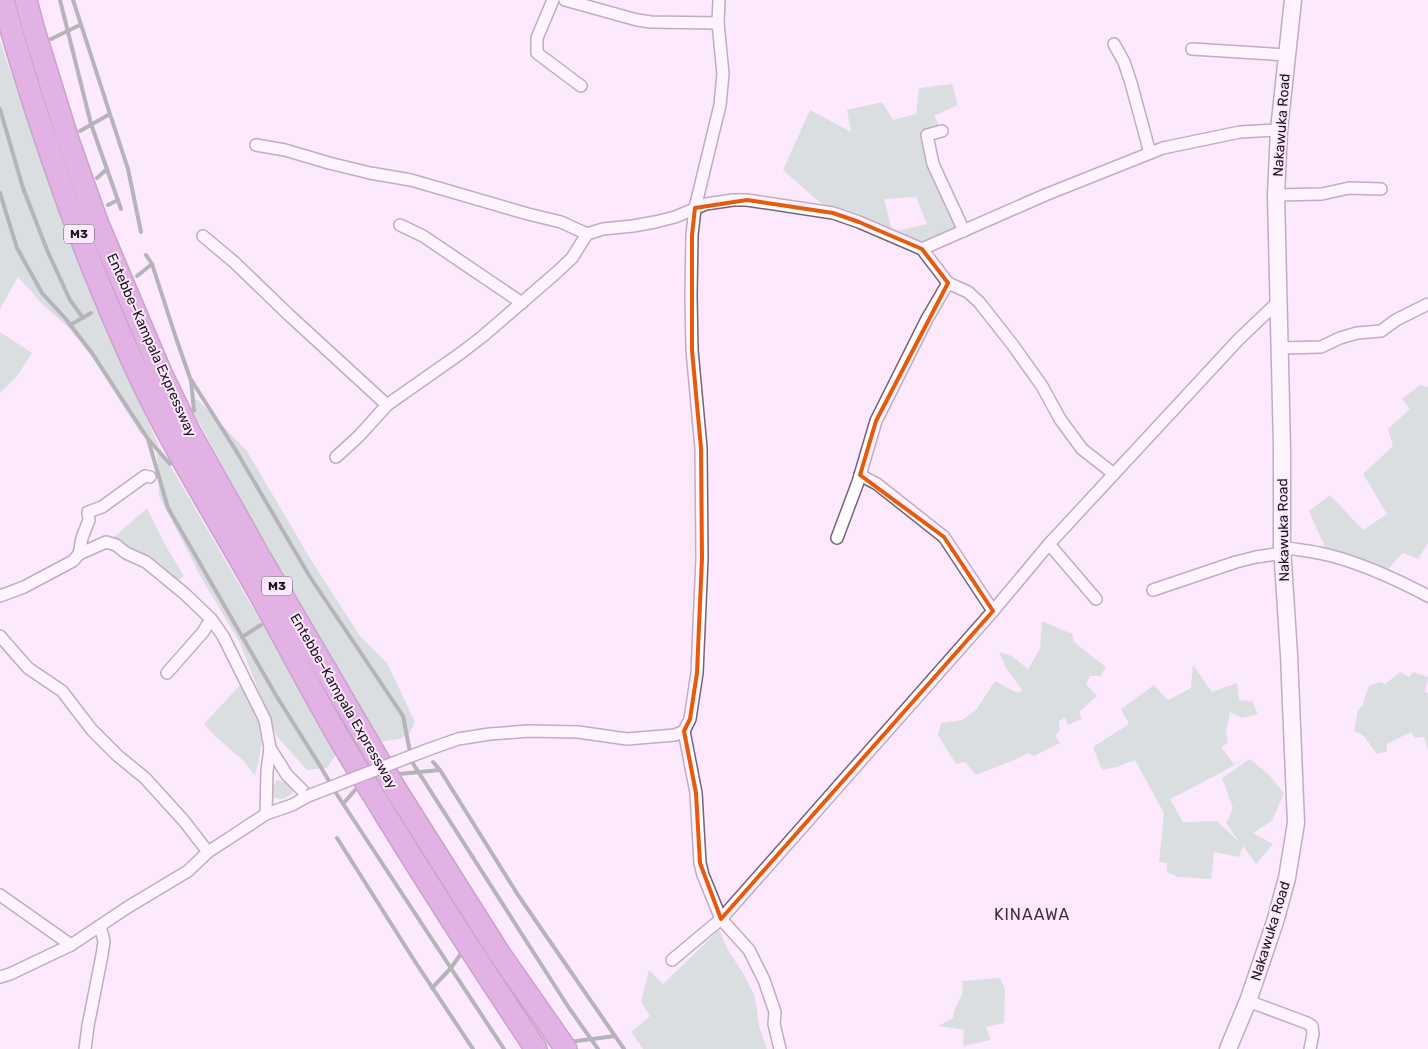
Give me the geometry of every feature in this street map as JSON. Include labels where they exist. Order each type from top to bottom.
[{"type":"highway","name":"Entebbe–Kampala Expressway","points":[[3,0],[19,60],[78,231],[110,313],[153,405],[344,746],[481,967],[536,1049]]},
{"type":"highway","name":"Entebbe–Kampala Expressway","points":[[26,0],[68,140],[97,222],[161,373],[189,431],[258,554],[396,790],[499,953],[566,1049]]},
{"type":"main road","name":"Nakawuka Road","points":[[1228,1049],[1248,1001],[1275,922],[1287,878],[1296,823],[1289,655],[1282,550],[1282,449],[1276,195],[1279,130],[1292,0]]},
{"type":"street","points":[[553,0],[537,38],[537,54],[581,86]]},
{"type":"street","points":[[565,0],[636,20],[684,24],[718,23]]},
{"type":"street","points":[[719,0],[718,23],[722,74],[720,105],[695,208],[692,235],[692,350],[701,448],[702,558],[697,673],[690,719],[684,731],[696,793],[700,863],[703,875],[721,919],[749,950],[764,980],[775,1012],[774,1024],[780,1049]]},
{"type":"street","points":[[1114,44],[1124,62],[1131,83],[1150,153]]},
{"type":"street","points":[[1192,49],[1287,54]]},
{"type":"street","points":[[922,249],[1045,195],[1163,148],[1240,132],[1279,130]]},
{"type":"street","points":[[942,131],[927,135],[933,164],[964,231]]},
{"type":"street","points":[[256,145],[285,150],[370,173],[411,180],[561,222],[587,234]]},
{"type":"street","points":[[1276,195],[1322,194],[1348,188],[1381,190]]},
{"type":"street","points":[[336,457],[359,436],[386,405],[461,353],[522,303],[572,258],[587,234],[603,229],[656,222],[706,204],[720,201],[747,200],[833,213],[860,222],[922,249],[948,283],[968,292],[979,302],[1042,386],[1060,419],[1082,450],[1114,474]]},
{"type":"street","points":[[400,225],[423,236],[522,303]]},
{"type":"street","points":[[203,236],[234,262],[386,405]]},
{"type":"street","points":[[837,538],[860,475],[876,421],[927,319],[948,283]]},
{"type":"street","points":[[672,960],[721,919],[993,611],[1049,544],[1239,339],[1279,301]]},
{"type":"street","points":[[1280,348],[1321,347],[1340,338],[1358,333],[1381,331],[1396,320],[1428,304]]},
{"type":"street","points":[[860,475],[877,484],[944,536],[993,611]]},
{"type":"street","points":[[79,554],[82,538],[89,520],[88,512],[105,504],[145,476],[150,477]]},
{"type":"street","points":[[0,596],[24,587],[73,561],[79,554],[106,542],[116,545],[146,562],[185,594],[211,619],[224,636],[265,720],[270,748],[267,771],[266,814]]},
{"type":"street","points":[[1049,544],[1096,599]]},
{"type":"street","points":[[1154,590],[1236,562],[1282,550],[1327,555],[1355,563],[1391,577],[1428,596]]},
{"type":"street","points":[[167,672],[203,632],[211,619]]},
{"type":"street","points":[[0,636],[28,668],[62,691],[92,730],[118,756],[145,778],[184,821],[208,852]]},
{"type":"street","points":[[0,977],[72,945],[188,870],[208,852],[266,814],[427,750],[458,739],[528,731],[578,732],[627,739],[675,735],[684,731]]},
{"type":"street","points":[[270,748],[287,775],[308,796]]},
{"type":"street","points":[[0,895],[72,945]]},
{"type":"street","points":[[86,1049],[88,1026],[104,941],[100,926]]},
{"type":"street","points":[[1248,1001],[1307,1022],[1312,1026],[1313,1034],[1310,1049]]},
{"type":"highlighted area","points":[[747,200],[833,213],[859,222],[922,249],[948,283],[876,421],[860,475],[944,537],[993,611],[721,919],[700,863],[696,793],[684,731],[690,719],[697,673],[702,558],[701,448],[692,350],[692,235],[695,208]]},
{"type":"green space","points":[[0,41],[32,136],[89,291],[160,448],[141,434],[90,354],[69,328],[43,305],[18,277],[0,309]]},
{"type":"green space","points":[[952,84],[958,105],[934,116],[940,127],[923,135],[958,230],[920,245],[897,231],[927,224],[916,197],[884,199],[892,231],[825,207],[783,170],[810,110],[851,132],[847,110],[882,102],[893,120],[916,114],[919,88]]},
{"type":"green space","points":[[0,332],[32,353],[17,376],[0,393]]},
{"type":"green space","points":[[1420,385],[1428,387],[1428,543],[1418,559],[1403,553],[1387,570],[1325,547],[1309,511],[1330,495],[1363,530],[1387,514],[1363,474],[1393,446],[1388,429],[1410,409],[1402,399]]},
{"type":"green space","points":[[197,399],[247,451],[311,560],[360,636],[387,663],[415,722],[409,734],[400,739],[378,742],[196,417],[191,402]]},
{"type":"green space","points":[[160,448],[337,753],[327,768],[307,770],[276,735],[240,643],[202,579],[159,496],[157,454]]},
{"type":"green space","points":[[147,508],[167,548],[184,576],[177,581],[148,556],[113,538]]},
{"type":"green space","points":[[1042,621],[1072,634],[1075,643],[1106,667],[1101,676],[1090,676],[1086,684],[1097,696],[1079,712],[1082,719],[1068,725],[1065,717],[1059,721],[1060,730],[1055,736],[1060,743],[1034,756],[1027,753],[976,775],[965,762],[956,764],[938,735],[941,723],[962,720],[976,710],[995,681],[1018,693],[1022,690],[1006,668],[999,652],[1012,656],[1028,669],[1040,649]]},
{"type":"green space","points":[[1193,665],[1212,692],[1237,683],[1239,700],[1252,701],[1258,714],[1242,718],[1230,712],[1226,732],[1228,743],[1221,747],[1234,764],[1246,758],[1170,799],[1183,822],[1217,821],[1239,842],[1226,823],[1233,808],[1222,778],[1250,759],[1269,775],[1284,793],[1272,821],[1253,833],[1273,844],[1256,864],[1243,846],[1239,857],[1214,852],[1211,879],[1178,877],[1167,872],[1167,863],[1159,862],[1164,813],[1135,760],[1102,770],[1093,747],[1129,724],[1121,709],[1154,685],[1168,700],[1191,688]]},
{"type":"green space","points":[[1400,672],[1409,677],[1413,672],[1428,677],[1425,692],[1428,693],[1428,750],[1424,737],[1415,738],[1411,732],[1387,744],[1387,751],[1377,754],[1363,735],[1354,731],[1358,710],[1362,706],[1369,686],[1380,682],[1385,684]]},
{"type":"green space","points":[[240,685],[260,720],[261,748],[255,776],[244,761],[204,724]]},
{"type":"green space","points":[[277,780],[294,788],[292,794],[283,799],[274,798],[272,788]]},
{"type":"green space","points":[[719,930],[729,952],[742,971],[755,997],[759,1026],[767,1049],[643,1049],[631,1032],[650,1016],[641,1002],[649,970],[663,984]]},
{"type":"green space","points":[[1000,978],[1005,989],[1004,1023],[986,1027],[991,1040],[963,1046],[964,1030],[938,1026],[953,1018],[955,1008],[962,995],[963,981]]},
{"type":"waterway","points":[[60,0],[91,124],[121,209]]},
{"type":"waterway","points":[[73,0],[110,114],[80,131]]},
{"type":"waterway","points":[[51,39],[80,25]]},
{"type":"waterway","points":[[0,109],[23,188],[47,250],[70,300],[83,318]]},
{"type":"waterway","points":[[111,117],[128,169],[141,232]]},
{"type":"waterway","points":[[97,178],[107,169]]},
{"type":"waterway","points":[[0,193],[17,248],[42,293],[65,318],[92,353],[148,439],[170,464]]},
{"type":"waterway","points":[[108,205],[118,200]]},
{"type":"waterway","points":[[146,255],[152,264],[190,378],[235,449],[310,577],[403,716],[412,762],[569,1008],[598,1049]]},
{"type":"waterway","points":[[137,276],[152,264]]},
{"type":"waterway","points":[[70,325],[91,313]]},
{"type":"waterway","points":[[191,380],[194,411]]},
{"type":"waterway","points":[[148,439],[168,508],[277,697],[336,793],[504,1049]]},
{"type":"waterway","points":[[242,637],[261,625]]},
{"type":"waterway","points":[[433,762],[440,770],[518,895],[624,1049]]},
{"type":"waterway","points":[[399,774],[440,770]]},
{"type":"waterway","points":[[343,804],[355,790]]},
{"type":"waterway","points":[[337,838],[473,1049]]},
{"type":"waterway","points":[[432,988],[451,968],[460,955]]},
{"type":"waterway","points":[[569,1042],[615,1036]]},
{"type":"district","name":"KINAAWA","points":[[1032,914]]}]
